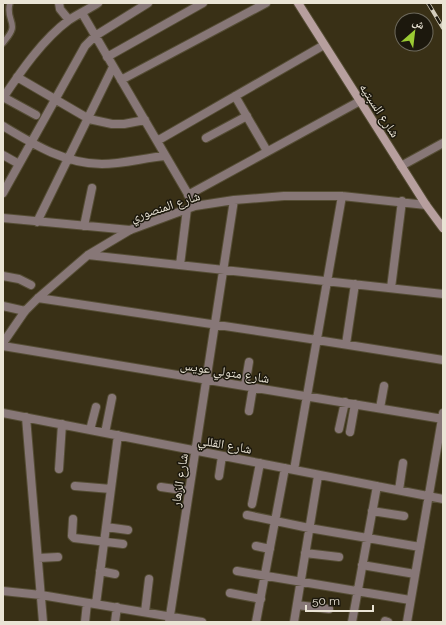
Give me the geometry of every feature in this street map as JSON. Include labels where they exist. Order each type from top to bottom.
[{"type":"street","points":[[59,3],[60,9],[69,20]]},
{"type":"street","points":[[36,115],[3,97],[48,38],[69,20],[98,3]]},
{"type":"street","points":[[3,193],[5,183],[18,164],[80,54],[95,36],[148,3]]},
{"type":"street","points":[[121,80],[266,3]]},
{"type":"street","name":"شارع السبتيه","points":[[298,3],[426,205],[443,228]]},
{"type":"street","points":[[107,57],[197,4]]},
{"type":"street","points":[[82,13],[188,195],[191,208],[180,265]]},
{"type":"street","points":[[157,141],[324,45]]},
{"type":"street","points":[[37,222],[114,67]]},
{"type":"street","points":[[17,77],[54,100],[89,119],[112,124],[124,124],[145,120]]},
{"type":"street","points":[[235,96],[267,151]]},
{"type":"street","points":[[188,195],[360,101]]},
{"type":"street","points":[[206,138],[247,116]]},
{"type":"street","points":[[3,126],[30,142],[68,159],[85,163],[102,164],[165,156]]},
{"type":"street","points":[[402,166],[443,143]]},
{"type":"street","points":[[3,155],[18,164]]},
{"type":"street","points":[[84,226],[92,188]]},
{"type":"street","name":"شارع المنصوري","points":[[3,344],[26,311],[38,298],[88,255],[130,230],[191,208],[234,200],[284,196],[342,196],[402,201],[426,205]]},
{"type":"street","points":[[294,470],[342,196]]},
{"type":"street","name":"شارع الزهار","points":[[170,620],[234,200]]},
{"type":"street","points":[[392,288],[402,201]]},
{"type":"street","points":[[3,218],[130,230]]},
{"type":"street","points":[[88,255],[443,294]]},
{"type":"street","points":[[3,276],[19,278],[31,285]]},
{"type":"street","points":[[346,344],[355,284]]},
{"type":"street","points":[[38,298],[443,360]]},
{"type":"street","points":[[3,306],[26,311]]},
{"type":"street","name":"شارع متولي عويس","points":[[3,344],[206,380],[443,417]]},
{"type":"street","points":[[249,362],[249,411]]},
{"type":"street","points":[[380,408],[384,386]]},
{"type":"street","points":[[105,433],[112,398]]},
{"type":"street","points":[[339,429],[345,402]]},
{"type":"street","points":[[350,432],[355,404]]},
{"type":"street","points":[[90,430],[96,407]]},
{"type":"street","name":"شارع القللي","points":[[3,413],[260,463],[318,476],[443,499]]},
{"type":"street","points":[[26,417],[44,622]]},
{"type":"street","points":[[407,622],[443,417]]},
{"type":"street","points":[[59,469],[62,424]]},
{"type":"street","points":[[85,622],[92,603],[100,571],[118,435]]},
{"type":"street","points":[[219,476],[222,456]]},
{"type":"street","points":[[252,504],[260,463]]},
{"type":"street","points":[[399,490],[404,463]]},
{"type":"street","points":[[256,622],[285,468]]},
{"type":"street","points":[[294,622],[318,476]]},
{"type":"street","points":[[75,486],[111,489]]},
{"type":"street","points":[[352,622],[377,486]]},
{"type":"street","points":[[161,487],[189,491]]},
{"type":"street","points":[[372,511],[404,516]]},
{"type":"street","points":[[247,516],[420,547]]},
{"type":"street","points":[[73,519],[73,537],[123,544]]},
{"type":"street","points":[[106,527],[128,530]]},
{"type":"street","points":[[256,546],[270,549]]},
{"type":"street","points":[[305,553],[339,557]]},
{"type":"street","points":[[38,558],[58,557]]},
{"type":"street","points":[[362,565],[415,574]]},
{"type":"street","points":[[100,571],[115,574]]},
{"type":"street","points":[[237,571],[410,600]]},
{"type":"street","points":[[145,612],[149,580]]},
{"type":"street","points":[[3,591],[41,595],[145,612],[170,620],[202,622]]},
{"type":"street","points":[[230,593],[261,598]]},
{"type":"street","points":[[297,605],[329,610]]},
{"type":"street","points":[[115,622],[117,608]]},
{"type":"lane","points":[[3,43],[11,32],[12,28],[8,12],[10,3]]},
{"type":"railway","points":[[428,3],[443,28]]}]
